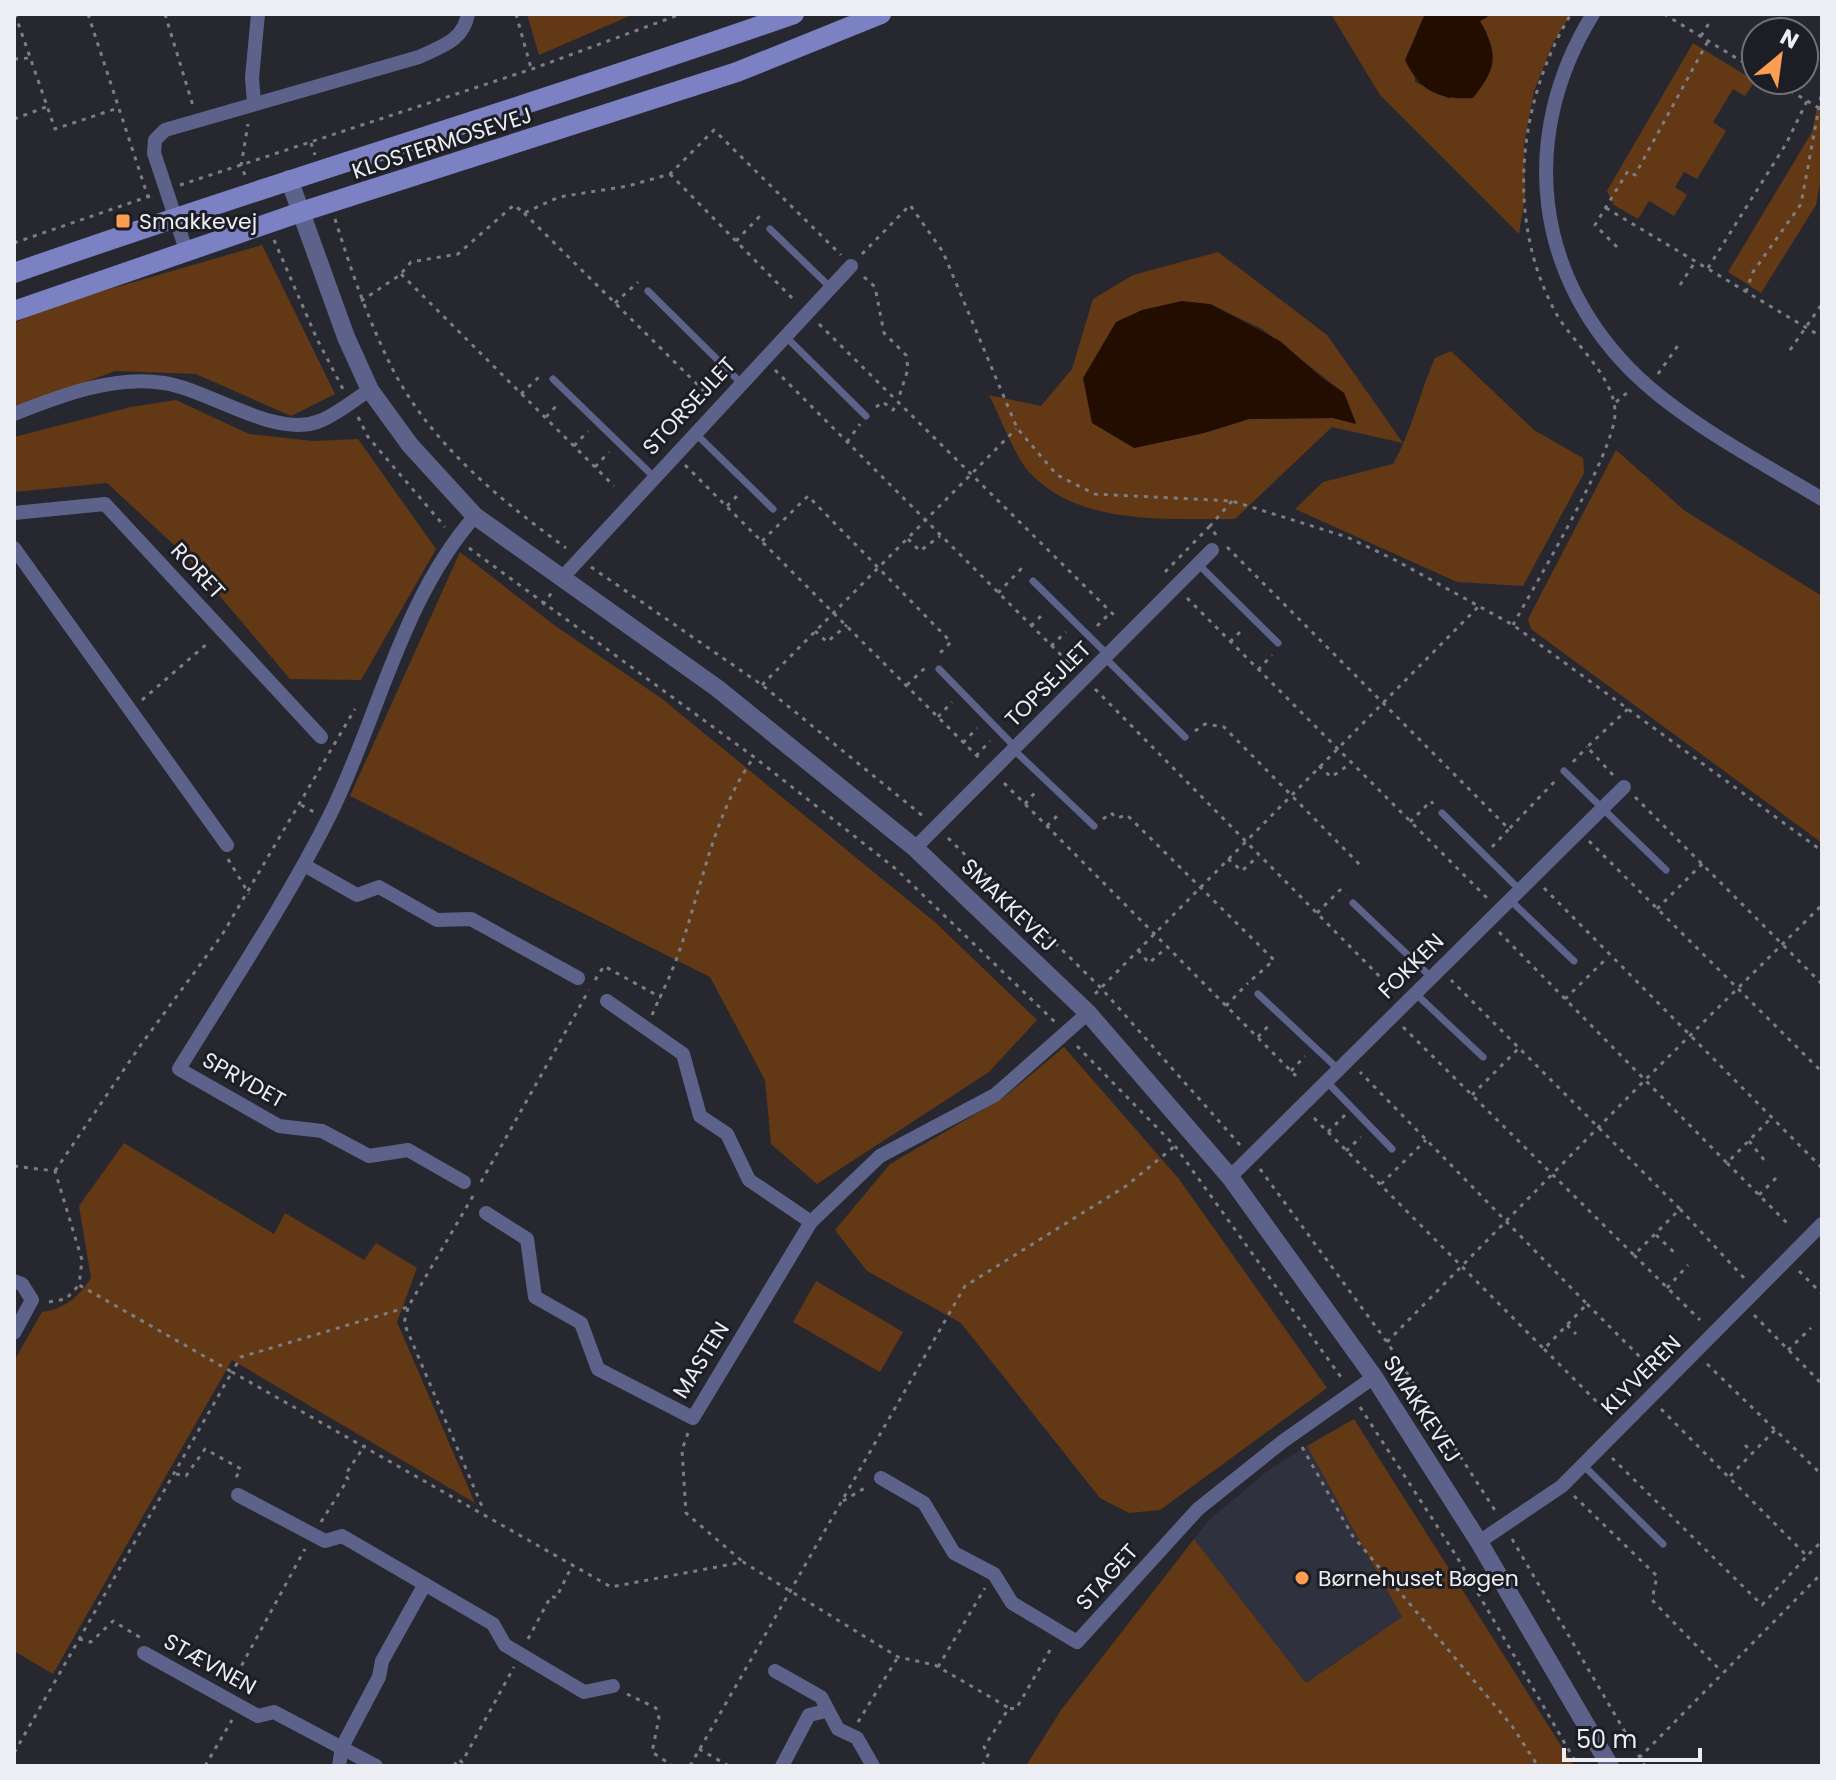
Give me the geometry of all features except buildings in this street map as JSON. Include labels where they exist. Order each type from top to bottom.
[{"type":"main road","name":"KLOSTERMOSEVEJ","points":[[14,273],[177,215],[648,66],[794,14]]},
{"type":"main road","name":"KLOSTERMOSEVEJ","points":[[14,311],[267,223],[737,72],[881,14]]},
{"type":"street","points":[[252,104],[258,14]]},
{"type":"street","points":[[186,250],[177,215],[154,153],[155,140],[165,130],[419,57],[454,41],[462,33],[468,14]]},
{"type":"street","points":[[1593,14],[1573,47],[1562,75],[1547,134],[1545,180],[1550,225],[1563,269],[1583,310],[1610,348],[1642,381],[1742,451],[1822,499]]},
{"type":"street","name":"SMAKKEVEJ","points":[[289,179],[346,337],[370,390],[410,445],[475,516],[717,688],[915,848],[1088,1013],[1230,1177],[1374,1377],[1479,1542],[1610,1766]]},
{"type":"street","name":"STORSEJLET","points":[[561,579],[653,476],[851,266]]},
{"type":"street","points":[[14,414],[64,395],[121,383],[161,382],[196,390],[265,419],[291,425],[317,422],[370,390]]},
{"type":"street","name":"RORET","points":[[14,513],[105,504],[321,737]]},
{"type":"street","name":"SPRYDET","points":[[464,1182],[408,1150],[369,1156],[322,1131],[279,1126],[179,1069],[304,865],[363,744],[432,576],[455,538],[475,516]]},
{"type":"street","points":[[14,548],[227,845]]},
{"type":"street","name":"TOPSEJLET","points":[[915,848],[1212,550]]},
{"type":"street","name":"FOKKEN","points":[[1230,1177],[1624,787]]},
{"type":"street","points":[[304,865],[357,895],[379,887],[437,920],[471,919],[578,978]]},
{"type":"street","points":[[607,1001],[683,1054],[700,1116],[727,1134],[749,1180],[811,1222]]},
{"type":"street","name":"MASTEN","points":[[486,1213],[527,1239],[535,1297],[581,1323],[598,1369],[693,1418],[811,1222],[880,1156],[995,1095],[1088,1013]]},
{"type":"street","name":"KLYVEREN","points":[[1479,1542],[1562,1486],[1822,1224]]},
{"type":"street","points":[[14,1281],[22,1284],[32,1300],[14,1333]]},
{"type":"street","name":"STAGET","points":[[881,1478],[924,1503],[954,1553],[994,1574],[1012,1603],[1077,1642],[1198,1509],[1295,1433],[1374,1377]]},
{"type":"street","points":[[238,1495],[325,1541],[342,1536],[493,1624],[505,1645],[584,1692],[613,1686]]},
{"type":"street","points":[[339,1766],[342,1747],[379,1677],[382,1661],[425,1584]]},
{"type":"street","name":"STÆVNEN","points":[[144,1653],[258,1716],[274,1712],[376,1766]]},
{"type":"street","points":[[775,1671],[821,1697],[838,1729],[857,1738],[873,1766]]},
{"type":"street","points":[[782,1766],[809,1715],[826,1711]]},
{"type":"lane","points":[[770,229],[831,288]]},
{"type":"lane","points":[[648,291],[741,383]]},
{"type":"lane","points":[[785,336],[866,416]]},
{"type":"lane","points":[[553,379],[653,476]]},
{"type":"lane","points":[[695,432],[773,509]]},
{"type":"lane","points":[[1198,564],[1278,643]]},
{"type":"lane","points":[[1033,581],[1090,636],[1185,737]]},
{"type":"lane","points":[[939,669],[1046,781],[1094,826]]},
{"type":"lane","points":[[1564,771],[1666,870]]},
{"type":"lane","points":[[1442,813],[1484,855],[1504,905],[1574,961]]},
{"type":"lane","points":[[1353,903],[1435,973]]},
{"type":"lane","points":[[1415,993],[1483,1057]]},
{"type":"lane","points":[[1258,994],[1314,1047],[1343,1065]]},
{"type":"lane","points":[[1326,1081],[1392,1149]]},
{"type":"lane","points":[[1583,1465],[1663,1544]]},
{"type":"path","points":[[15,14],[55,129],[118,108]]},
{"type":"path","points":[[88,14],[148,197]]},
{"type":"path","points":[[165,14],[197,121]]},
{"type":"path","points":[[516,14],[532,69]]},
{"type":"path","points":[[14,243],[532,69],[681,14]]},
{"type":"path","points":[[1513,625],[1604,453],[1615,418],[1615,403],[1604,382],[1558,316],[1536,270],[1525,196],[1524,144],[1534,91],[1553,43],[1571,14]]},
{"type":"path","points":[[1664,14],[1740,60]]},
{"type":"path","points":[[1701,36],[1711,20]]},
{"type":"path","points":[[1617,247],[1595,225],[1628,171],[1635,175],[1663,126],[1660,124],[1708,41]]},
{"type":"path","points":[[14,59],[30,58]]},
{"type":"path","points":[[1746,292],[1753,272],[1801,204],[1822,91]]},
{"type":"path","points":[[1799,96],[1822,110]]},
{"type":"path","points":[[1708,269],[1786,144],[1807,101]]},
{"type":"path","points":[[252,104],[241,166],[252,191]]},
{"type":"path","points":[[14,119],[46,107]]},
{"type":"path","points":[[524,213],[559,197],[628,186],[670,174],[714,130],[875,287],[884,333],[906,355],[908,369],[898,400]]},
{"type":"path","points":[[670,174],[1119,620]]},
{"type":"path","points":[[361,301],[401,274],[411,262],[458,254],[514,205],[719,407]]},
{"type":"path","points":[[851,266],[910,205],[943,252],[1017,428],[1057,475],[1095,494],[1232,501],[1347,537],[1513,625],[1822,851]]},
{"type":"path","points":[[1606,208],[1822,337]]},
{"type":"path","points":[[736,241],[759,217],[770,229]]},
{"type":"path","points":[[267,223],[317,339],[368,437],[455,538],[754,757],[896,869],[1065,1032],[1175,1146],[1352,1393],[1457,1557],[1578,1766]]},
{"type":"path","points":[[1680,285],[1695,262]]},
{"type":"path","points":[[401,274],[614,486]]},
{"type":"path","points":[[615,303],[637,281],[648,291]]},
{"type":"path","points":[[1790,350],[1822,304]]},
{"type":"path","points":[[521,394],[545,372],[553,379]]},
{"type":"path","points":[[546,417],[568,393]]},
{"type":"path","points":[[574,446],[597,421]]},
{"type":"path","points":[[762,685],[1017,428]]},
{"type":"path","points":[[595,467],[618,442]]},
{"type":"path","points":[[674,454],[980,760]]},
{"type":"path","points":[[727,506],[748,484]]},
{"type":"path","points":[[762,541],[808,496],[951,642],[907,685]]},
{"type":"path","points":[[1159,578],[1232,501]]},
{"type":"path","points":[[1210,526],[1217,537],[1509,829]]},
{"type":"path","points":[[908,539],[920,551],[940,536]]},
{"type":"path","points":[[998,593],[1021,569],[1033,581]]},
{"type":"path","points":[[1175,587],[1410,822],[1504,905],[1565,999],[1790,1226]]},
{"type":"path","points":[[1031,626],[1055,602]]},
{"type":"path","points":[[1101,988],[1478,607]]},
{"type":"path","points":[[1069,663],[1111,612]]},
{"type":"path","points":[[1230,642],[1253,619]]},
{"type":"path","points":[[1051,646],[1076,622]]},
{"type":"path","points":[[815,631],[827,642],[847,625]]},
{"type":"path","points":[[131,711],[223,630]]},
{"type":"path","points":[[1258,670],[1275,652],[1278,643]]},
{"type":"path","points":[[938,717],[961,692]]},
{"type":"path","points":[[55,1171],[249,894],[358,704]]},
{"type":"path","points":[[1484,855],[1587,747],[1629,708]]},
{"type":"path","points":[[963,743],[986,717]]},
{"type":"path","points":[[1185,737],[1205,724],[1224,727],[1362,867]]},
{"type":"path","points":[[976,756],[1000,731]]},
{"type":"path","points":[[1587,747],[1822,984]]},
{"type":"path","points":[[484,1511],[404,1323],[408,1307],[604,966],[660,997],[680,958],[721,821],[737,781],[754,757]]},
{"type":"path","points":[[1319,766],[1331,777],[1351,763]]},
{"type":"path","points":[[1025,804],[1046,781]]},
{"type":"path","points":[[1004,783],[1296,1076]]},
{"type":"path","points":[[1410,822],[1431,801],[1442,813]]},
{"type":"path","points":[[1047,826],[1070,803]]},
{"type":"path","points":[[1094,826],[1111,813],[1117,818],[1127,815],[1274,960],[1226,1006]]},
{"type":"path","points":[[1579,831],[1821,1070]]},
{"type":"path","points":[[227,845],[227,858],[249,894]]},
{"type":"path","points":[[1228,859],[1242,871],[1259,855]]},
{"type":"path","points":[[1657,909],[1703,863]]},
{"type":"path","points":[[1533,877],[1608,957],[1822,1168]]},
{"type":"path","points":[[1317,913],[1340,890],[1353,903]]},
{"type":"path","points":[[1387,1342],[1822,905]]},
{"type":"path","points":[[1138,950],[1149,963],[1166,947]]},
{"type":"path","points":[[1565,999],[1608,957]]},
{"type":"path","points":[[1435,973],[1519,1048],[1680,1209],[1756,1291]]},
{"type":"path","points":[[591,987],[607,1001]]},
{"type":"path","points":[[1258,1037],[1280,1014]]},
{"type":"path","points":[[1393,1016],[1700,1320]]},
{"type":"path","points":[[1291,1071],[1314,1047]]},
{"type":"path","points":[[1472,1095],[1519,1048]]},
{"type":"path","points":[[1343,1065],[1426,1140],[1665,1382]]},
{"type":"path","points":[[1328,1132],[1352,1109]]},
{"type":"path","points":[[1727,1163],[1772,1117]]},
{"type":"path","points":[[1314,1118],[1601,1406],[1624,1384]]},
{"type":"path","points":[[1346,1151],[1371,1128]]},
{"type":"path","points":[[1381,1184],[1426,1140]]},
{"type":"path","points":[[1749,1141],[1765,1161]]},
{"type":"path","points":[[690,1766],[965,1286],[1126,1186],[1175,1146]]},
{"type":"path","points":[[14,1166],[55,1171]]},
{"type":"path","points":[[32,1300],[45,1303],[66,1299],[79,1285],[82,1260],[55,1171]]},
{"type":"path","points":[[1759,1195],[1779,1175]]},
{"type":"path","points":[[464,1182],[467,1207]]},
{"type":"path","points":[[467,1207],[486,1213]]},
{"type":"path","points":[[1634,1255],[1680,1209]]},
{"type":"path","points":[[1656,1235],[1677,1255]]},
{"type":"path","points":[[1787,1259],[1822,1294]]},
{"type":"path","points":[[1667,1288],[1688,1265]]},
{"type":"path","points":[[79,1285],[484,1511],[611,1587],[743,1562]]},
{"type":"path","points":[[1544,1349],[1587,1304]]},
{"type":"path","points":[[1743,1304],[1822,1384]]},
{"type":"path","points":[[14,1753],[241,1357],[408,1307]]},
{"type":"path","points":[[1567,1325],[1576,1334]]},
{"type":"path","points":[[1788,1350],[1811,1328]]},
{"type":"path","points":[[1695,1352],[1822,1475]]},
{"type":"path","points":[[1649,1398],[1807,1556]]},
{"type":"path","points":[[693,1418],[682,1450],[686,1513],[743,1562],[774,1578],[790,1593],[898,1657],[938,1667],[1009,1708],[1016,1709],[1061,1632]]},
{"type":"path","points":[[1729,1477],[1775,1430]]},
{"type":"path","points":[[1295,1433],[1352,1535],[1512,1726],[1538,1766]]},
{"type":"path","points":[[224,1697],[313,1535],[345,1486],[348,1479],[345,1475],[365,1445]]},
{"type":"path","points":[[1745,1445],[1753,1453]]},
{"type":"path","points":[[1601,1447],[1762,1605],[1822,1541]]},
{"type":"path","points":[[174,1473],[186,1476],[205,1449],[241,1469],[235,1478],[238,1495]]},
{"type":"path","points":[[842,1502],[881,1478]]},
{"type":"path","points":[[1562,1486],[1657,1576],[1652,1600],[1722,1672]]},
{"type":"path","points":[[454,1766],[458,1759],[462,1762],[573,1564]]},
{"type":"path","points":[[1645,1766],[1639,1758],[1822,1573]]},
{"type":"path","points":[[938,1667],[994,1574]]},
{"type":"path","points":[[79,1639],[91,1642],[113,1621],[139,1635],[144,1653]]},
{"type":"path","points":[[850,1736],[898,1657]]},
{"type":"path","points":[[613,1686],[656,1708],[659,1718],[652,1752],[673,1766]]},
{"type":"path","points":[[205,1766],[240,1706]]},
{"type":"path","points":[[982,1766],[989,1753],[984,1747],[1009,1708]]},
{"type":"path","points":[[699,1749],[729,1766]]},
{"type":"shaded area","points":[[527,14],[634,14],[539,55]]},
{"type":"shaded area","points":[[1331,14],[1425,14],[1417,31],[1415,82],[1450,99],[1487,33],[1480,21],[1492,14],[1571,14],[1553,43],[1534,91],[1524,144],[1525,196],[1519,234],[1380,95]]},
{"type":"shaded area","points":[[1425,14],[1492,14],[1480,21],[1490,43],[1493,61],[1487,78],[1473,98],[1440,95],[1424,86],[1411,71],[1405,60]]},
{"type":"shaded area","points":[[1693,43],[1740,72],[1740,93],[1733,89],[1713,122],[1726,131],[1697,179],[1684,172],[1675,187],[1687,195],[1674,216],[1649,201],[1638,219],[1614,205],[1607,191]]},
{"type":"shaded area","points":[[1817,107],[1822,110],[1822,172],[1816,205],[1761,293],[1728,272],[1812,132]]},
{"type":"shaded area","points":[[262,245],[335,394],[291,416],[196,374],[115,371],[14,409],[14,323],[51,306]]},
{"type":"shaded area","points":[[1218,252],[1327,335],[1403,443],[1332,427],[1235,519],[1126,516],[1099,511],[1050,490],[1023,465],[989,395],[1041,406],[1072,369],[1093,299],[1133,275]],"holes":[[[1210,304],[1262,329],[1344,393],[1356,423],[1333,418],[1249,419],[1204,433],[1134,448]]]},
{"type":"shaded area","points":[[1182,301],[1210,304],[1280,341],[1344,393],[1356,424],[1333,418],[1249,419],[1204,433],[1134,448],[1092,423],[1083,378],[1116,322],[1142,310]]},
{"type":"shaded area","points":[[1451,351],[1534,430],[1583,458],[1584,473],[1523,586],[1457,582],[1295,509],[1323,482],[1393,464],[1435,358]]},
{"type":"shaded area","points":[[176,400],[249,434],[313,441],[358,439],[436,549],[361,680],[290,679],[185,555],[107,483],[14,492],[14,437],[131,407]]},
{"type":"shaded area","points":[[1616,450],[1685,511],[1822,596],[1822,843],[1531,629],[1528,619]]},
{"type":"shaded area","points":[[460,552],[554,625],[661,698],[936,923],[1037,1020],[989,1072],[817,1184],[771,1144],[765,1080],[710,977],[350,796]]},
{"type":"shaded area","points":[[1064,1047],[1179,1179],[1327,1388],[1160,1510],[1129,1513],[1100,1498],[961,1323],[867,1271],[835,1230],[890,1164],[1003,1098]]},
{"type":"shaded area","points":[[124,1143],[274,1234],[285,1213],[364,1260],[376,1243],[417,1268],[397,1322],[475,1503],[232,1360],[53,1674],[14,1651],[14,1361],[42,1312],[70,1301],[91,1278],[79,1206]]},
{"type":"shaded area","points":[[816,1281],[903,1332],[880,1372],[793,1322]]},
{"type":"shaded area","points":[[1354,1419],[1574,1766],[1026,1766],[1061,1710],[1194,1539],[1306,1683],[1402,1617],[1307,1446]]},
{"type":"shaded area","name":"Børnehuset Bøgen","points":[[1307,1446],[1402,1617],[1306,1683],[1194,1539],[1209,1520],[1270,1469]]},
{"type":"place","name":"Smakkevej","points":[[123,221]]},
{"type":"place","name":"Børnehuset Bøgen","points":[[1302,1578]]}]
